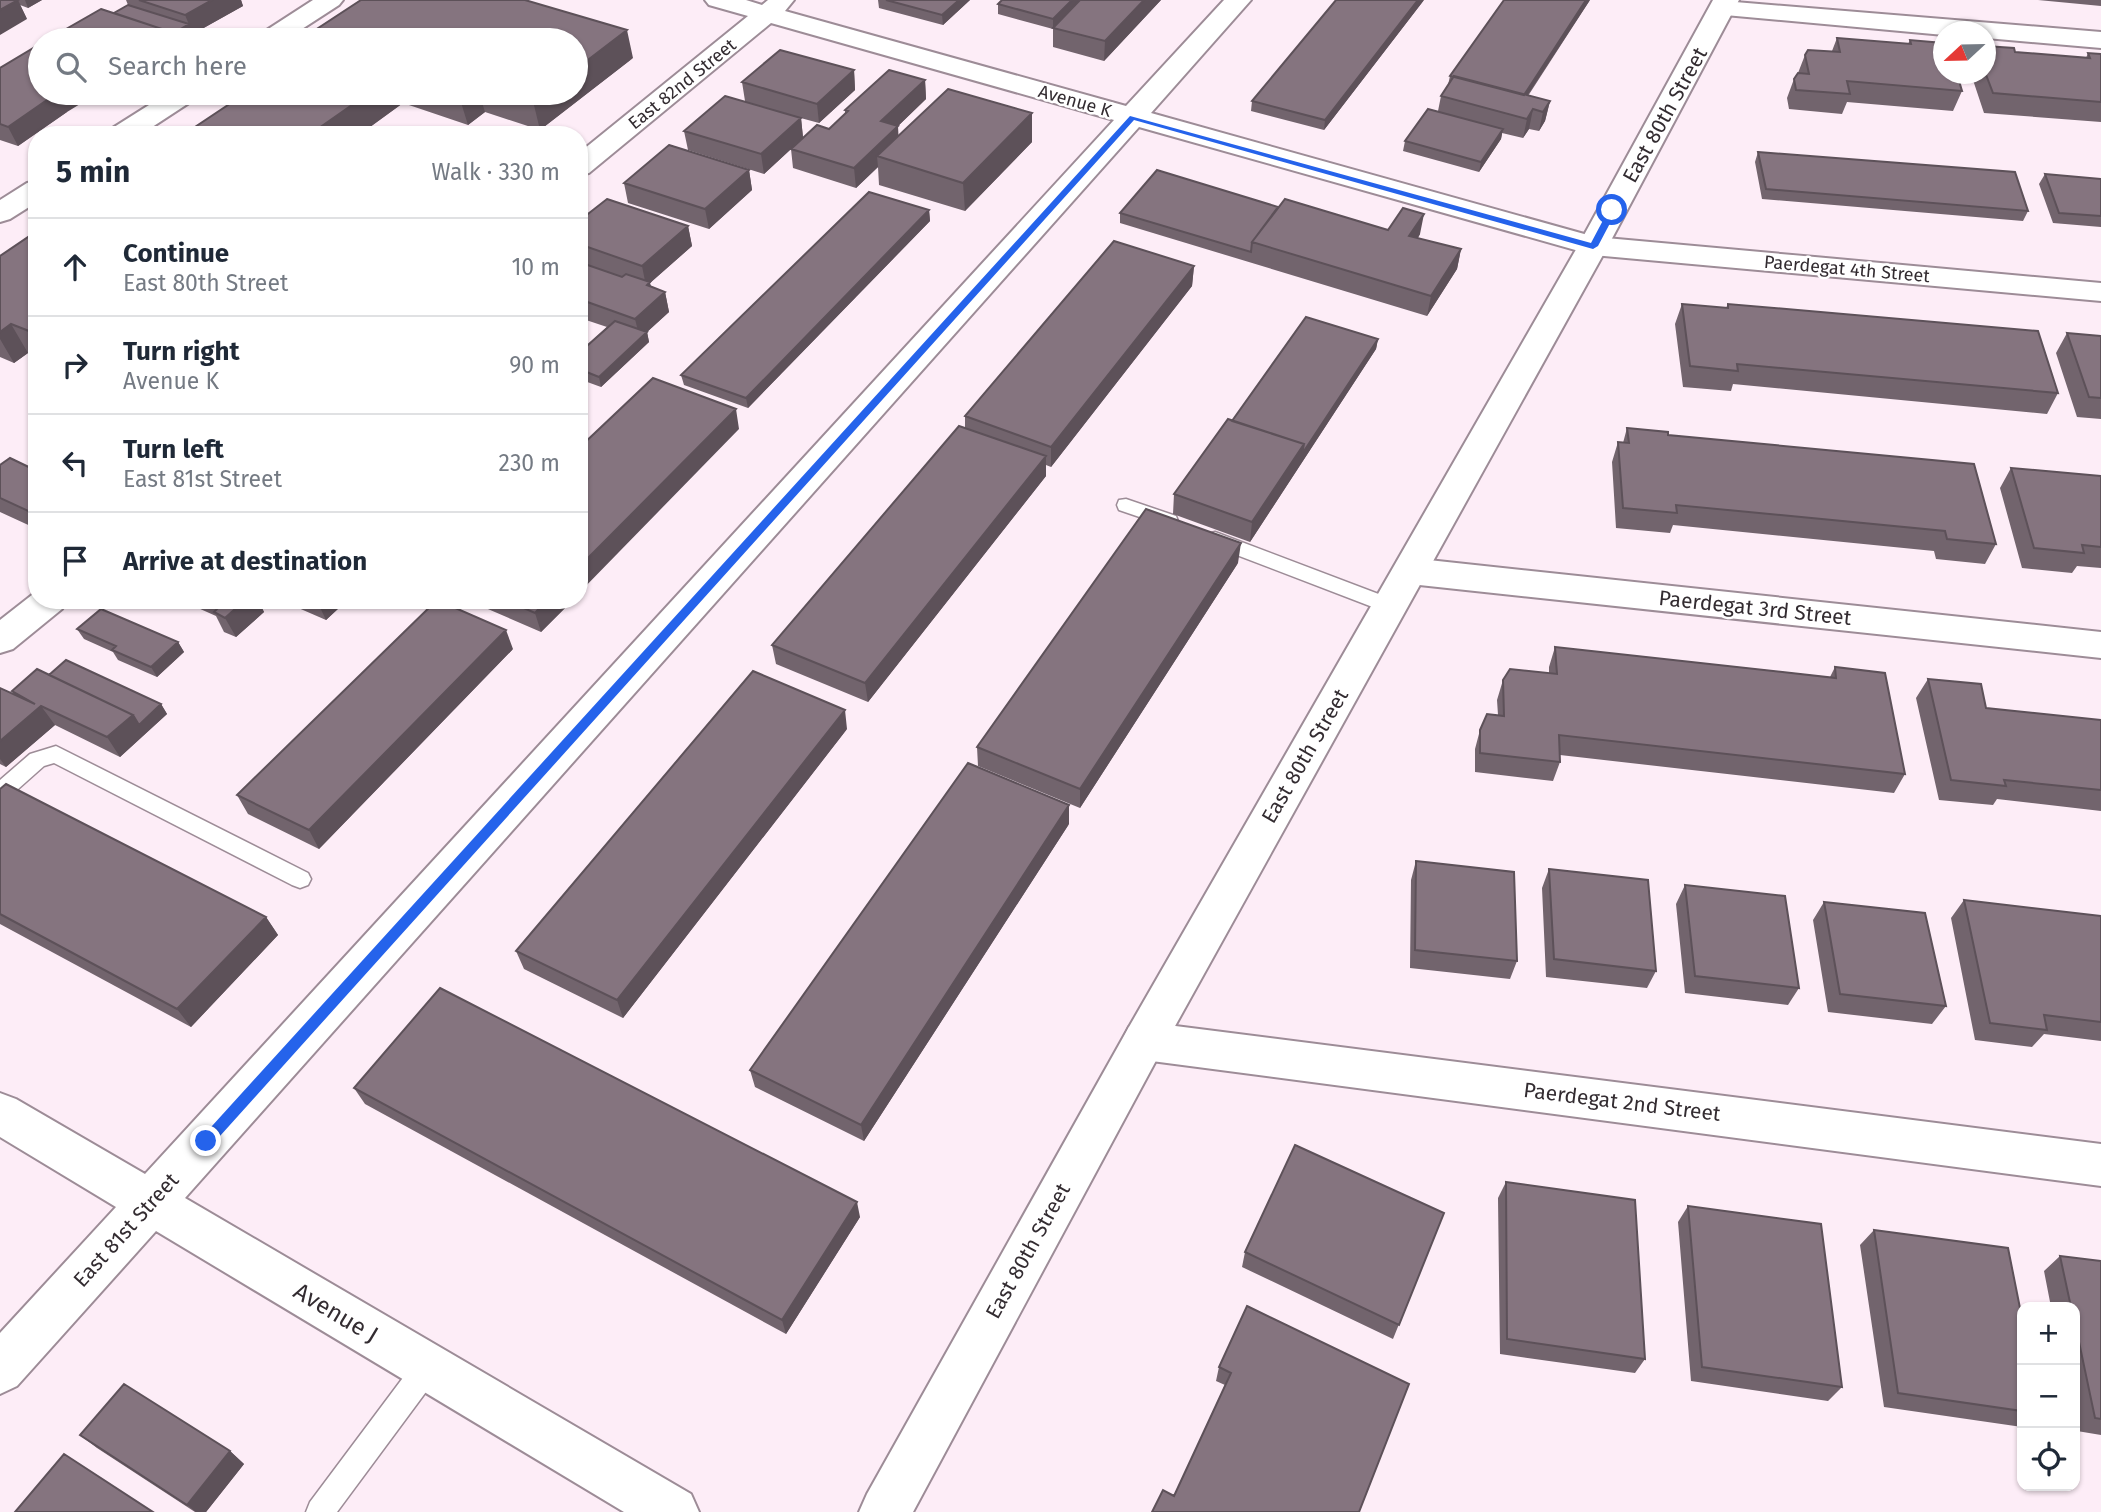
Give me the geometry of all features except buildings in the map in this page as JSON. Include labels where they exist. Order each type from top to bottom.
[{"type":"street","points":[[287,28],[330,0]]},
{"type":"street","name":"Avenue K","points":[[718,0],[776,7],[1133,117],[1593,246]]},
{"type":"street","name":"East 81st Street","points":[[0,1369],[1238,0]]},
{"type":"street","points":[[1725,4],[2101,40]]},
{"type":"street","name":"East 80th Street","points":[[885,1512],[1143,1041],[1593,246],[1725,4]]},
{"type":"street","name":"East 82nd Street","points":[[588,160],[776,7]]},
{"type":"street","points":[[135,126],[167,105]]},
{"type":"street","points":[[0,213],[28,195]]},
{"type":"street","name":"Paerdegat 4th Street","points":[[1593,246],[2101,292]]},
{"type":"street","name":"Paerdegat 3rd Street","points":[[1410,571],[2101,645]]},
{"type":"street","points":[[0,640],[38,609]]},
{"type":"street","name":"Paerdegat 2nd Street","points":[[1143,1041],[2101,1165]]},
{"type":"street","name":"Avenue J","points":[[0,1112],[673,1512]]},
{"type":"lane","points":[[1126,505],[1390,606]]},
{"type":"lane","points":[[0,792],[37,760],[56,754],[300,878]]},
{"type":"lane","points":[[320,1512],[427,1368]]},
{"type":"route","points":[[206,1141],[1133,117],[1593,246],[1612,210]]}]
